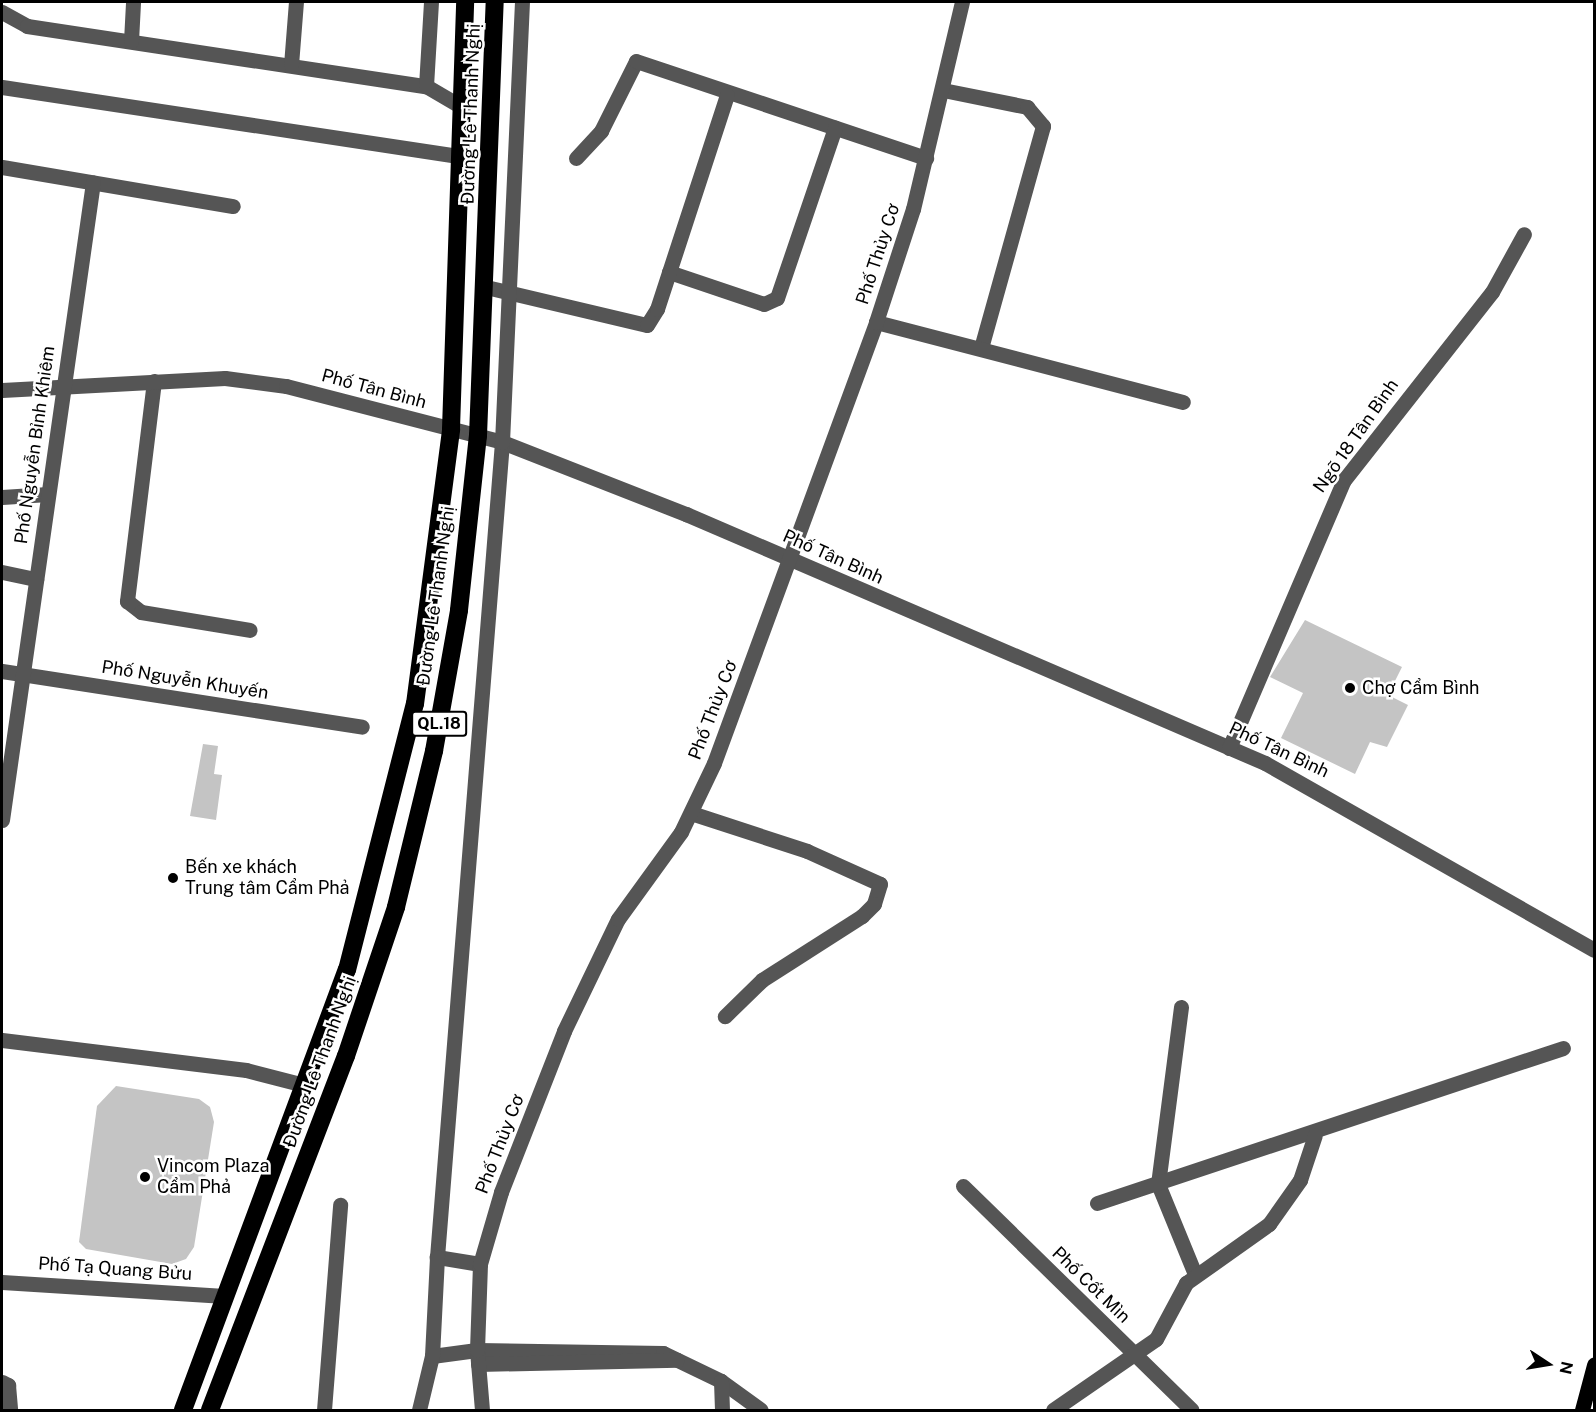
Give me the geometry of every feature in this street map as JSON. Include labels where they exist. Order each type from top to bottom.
[{"type":"highway","name":"Đường Lê Thanh Nghị","points":[[183,1410],[347,970],[378,859],[416,704],[451,429],[465,2]]},
{"type":"highway","name":"Đường Lê Thanh Nghị","points":[[210,1410],[346,1056],[407,862],[459,610],[478,436],[486,287],[495,2]]},
{"type":"highway","points":[[378,859],[407,862]]},
{"type":"main road","points":[[1582,1410],[1594,1365]]},
{"type":"street","points":[[131,41],[133,2]]},
{"type":"street","points":[[291,65],[296,2]]},
{"type":"street","points":[[426,86],[431,2]]},
{"type":"street","points":[[419,1410],[432,1356],[437,1257],[502,442],[522,2]]},
{"type":"street","name":"Phố Thủy Cơ","points":[[482,1410],[477,1357],[480,1264],[501,1192],[564,1031],[631,896],[691,813],[792,560],[876,322],[926,158],[962,2]]},
{"type":"street","points":[[2,12],[27,26],[426,86],[462,107]]},
{"type":"street","points":[[576,158],[601,131],[636,61],[727,95],[926,158]]},
{"type":"street","points":[[2,87],[460,156]]},
{"type":"street","points":[[943,90],[1027,107],[1043,126],[981,348]]},
{"type":"street","points":[[486,287],[647,325],[669,272],[727,95]]},
{"type":"street","points":[[669,272],[764,304],[777,298],[835,128]]},
{"type":"street","points":[[2,167],[232,206]]},
{"type":"street","name":"Phố Nguyễn Bỉnh Khiêm","points":[[2,820],[6,757],[22,674],[93,182]]},
{"type":"street","name":"Ngõ 18 Tân Bình","points":[[1229,748],[1344,480],[1492,292],[1524,234]]},
{"type":"street","points":[[876,322],[1184,402]]},
{"type":"street","name":"Phố Tân Bình","points":[[2,390],[225,378],[286,386],[502,442],[792,560],[1229,748],[1323,792],[1594,950]]},
{"type":"street","points":[[154,381],[127,601],[141,612],[250,630]]},
{"type":"street","points":[[2,497],[48,494]]},
{"type":"street","points":[[2,572],[36,579]]},
{"type":"street","name":"Phố Nguyễn Khuyến","points":[[2,671],[362,728]]},
{"type":"street","points":[[691,813],[807,851],[880,884],[874,904],[862,916],[762,980],[725,1016]]},
{"type":"street","points":[[1181,1007],[1158,1184],[1195,1274]]},
{"type":"street","points":[[2,1040],[246,1070],[304,1085]]},
{"type":"street","points":[[1097,1203],[1315,1135],[1563,1048]]},
{"type":"street","points":[[1053,1410],[1163,1330],[1195,1274],[1269,1224],[1300,1180],[1315,1135]]},
{"type":"street","name":"Phố Cốt Mìn","points":[[963,1186],[1192,1410]]},
{"type":"street","points":[[324,1410],[340,1205]]},
{"type":"street","points":[[437,1257],[480,1264]]},
{"type":"street","name":"Phố Tạ Quang Bửu","points":[[2,1282],[225,1296]]},
{"type":"street","points":[[432,1356],[518,1357],[663,1353],[683,1359],[721,1381],[761,1410]]},
{"type":"street","points":[[721,1381],[722,1410]]},
{"type":"street","points":[[2,1382],[8,1385],[10,1410]]},
{"type":"building","name":"Chợ Cẩm Bình","points":[[1305,620],[1402,667],[1388,695],[1408,705],[1387,747],[1370,742],[1355,774],[1281,738],[1303,693],[1270,677]]},
{"type":"building","points":[[203,744],[218,746],[214,774],[222,775],[216,820],[190,816]]},
{"type":"building","name":"Vincom Plaza Cẩm Phả","points":[[116,1086],[199,1099],[210,1107],[214,1122],[194,1247],[186,1259],[172,1264],[86,1249],[79,1242],[97,1106]]},
{"type":"place","name":"Chợ Cẩm Bình","points":[[1350,688]]},
{"type":"place","name":"Bến xe khách Trung tâm Cẩm Phả","points":[[173,878]]},
{"type":"place","name":"Vincom Plaza Cẩm Phả","points":[[145,1177]]}]
